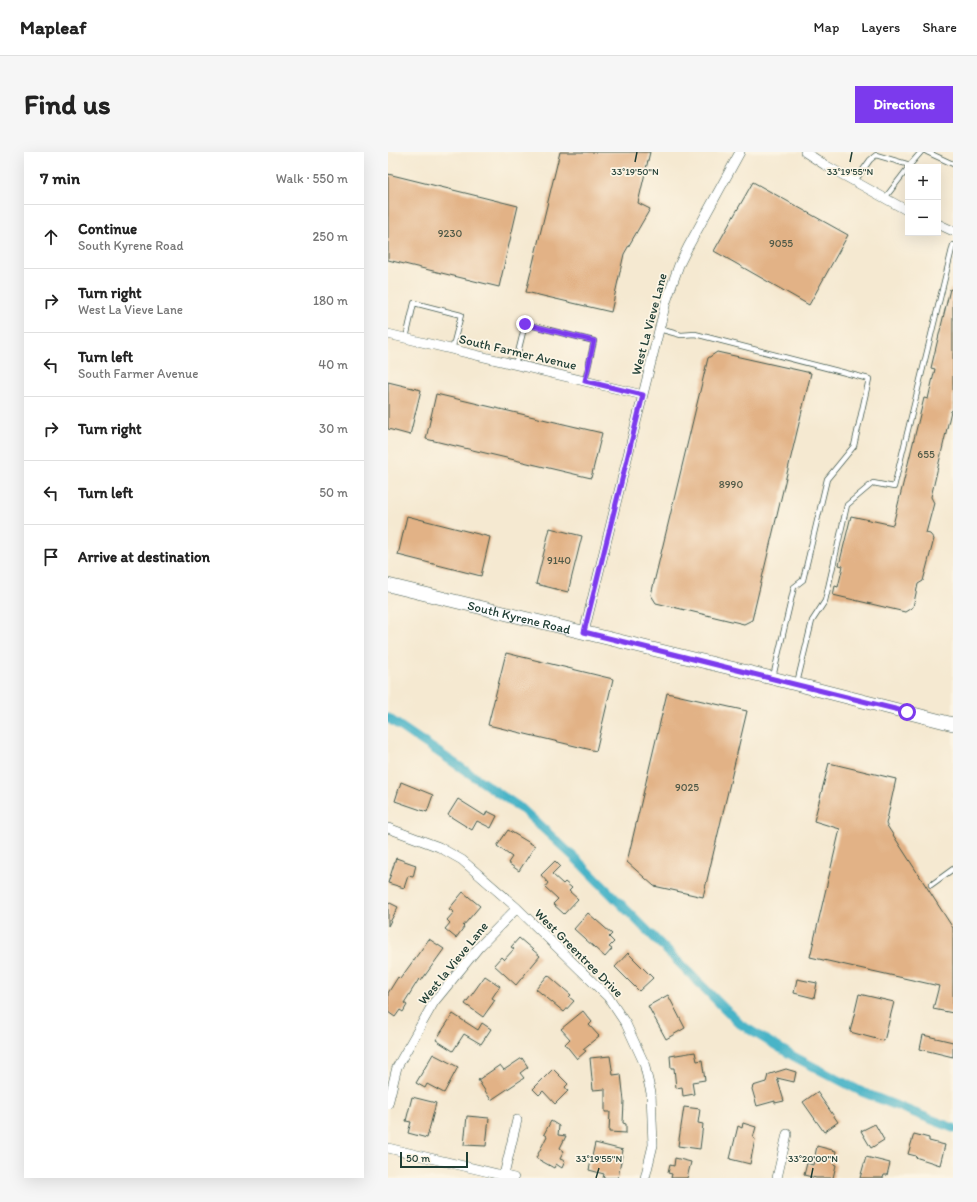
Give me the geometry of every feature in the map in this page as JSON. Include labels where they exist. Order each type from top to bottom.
[{"type":"main road","name":"South Kyrene Road","points":[[388,585],[797,684],[953,724]]},
{"type":"street","name":"West La Vieve Lane","points":[[584,632],[666,302],[679,265],[740,152]]},
{"type":"street","points":[[805,152],[905,209]]},
{"type":"street","points":[[941,225],[953,231]]},
{"type":"street","name":"South Farmer Avenue","points":[[388,334],[643,395]]},
{"type":"street","name":"West Greentree Drive","points":[[388,828],[438,847],[462,860],[517,908],[608,997],[626,1024],[644,1063],[651,1093],[653,1145],[644,1178]]},
{"type":"street","name":"West la Vieve Lane","points":[[388,1104],[397,1067],[434,1002],[479,947],[517,908]]},
{"type":"street","points":[[504,1175],[517,1120]]},
{"type":"street","points":[[777,1178],[787,1134]]},
{"type":"street","points":[[388,1148],[514,1178]]},
{"type":"lane","points":[[911,164],[921,152]]},
{"type":"lane","points":[[927,152],[953,164]]},
{"type":"lane","points":[[855,181],[870,160],[876,155],[905,165]]},
{"type":"lane","points":[[885,198],[905,171]]},
{"type":"lane","points":[[797,684],[812,621],[825,601],[847,505],[873,483],[894,487],[953,245]]},
{"type":"lane","points":[[406,338],[414,303],[461,315],[452,350]]},
{"type":"lane","points":[[515,365],[525,324],[594,341],[585,381]]},
{"type":"lane","points":[[659,329],[681,334],[694,334],[869,378],[854,446],[827,479],[803,580],[794,586],[772,678]]},
{"type":"lane","points":[[931,884],[953,869]]},
{"type":"building","points":[[560,152],[650,152],[638,203],[650,209],[624,254],[611,312],[526,292]]},
{"type":"building","points":[[388,174],[518,206],[499,287],[388,260]]},
{"type":"building","points":[[753,182],[848,235],[809,305],[714,251]]},
{"type":"building","points":[[950,289],[953,290],[953,410],[951,411],[931,497],[934,503],[926,533],[930,534],[934,539],[923,581],[918,584],[913,607],[905,612],[833,595],[835,586],[838,587],[843,566],[839,565],[851,516],[893,525],[924,398],[928,399],[935,369],[931,368]]},
{"type":"building","points":[[717,352],[811,373],[752,620],[744,624],[656,603],[651,595],[708,358]]},
{"type":"building","points":[[388,382],[421,390],[410,435],[388,429]]},
{"type":"building","points":[[436,394],[602,433],[591,478],[426,439]]},
{"type":"building","points":[[407,516],[490,537],[481,576],[398,555]]},
{"type":"building","points":[[550,528],[582,536],[568,592],[536,584]]},
{"type":"building","points":[[506,653],[613,679],[596,751],[488,725]]},
{"type":"building","points":[[667,693],[747,711],[703,897],[654,886],[627,862]]},
{"type":"building","points":[[829,763],[896,779],[886,824],[953,928],[953,1013],[933,1009],[939,986],[810,957],[840,829],[814,821]]},
{"type":"building","points":[[401,782],[433,795],[427,812],[395,801]]},
{"type":"building","points":[[458,799],[485,816],[487,811],[497,816],[491,828],[477,821],[472,830],[448,815]]},
{"type":"building","points":[[508,830],[535,846],[519,871],[508,863],[512,857],[497,846]]},
{"type":"building","points":[[396,858],[416,865],[413,877],[408,876],[404,888],[388,883]]},
{"type":"building","points":[[555,861],[560,866],[552,874],[563,884],[565,882],[572,888],[569,891],[578,899],[564,914],[553,904],[558,899],[545,887],[548,883],[541,875]]},
{"type":"building","points":[[463,892],[480,906],[463,926],[464,927],[456,938],[445,929],[450,923],[447,920],[454,912],[449,909]]},
{"type":"building","points":[[388,902],[398,907],[388,926]]},
{"type":"building","points":[[588,913],[612,934],[609,937],[614,942],[609,947],[612,949],[605,957],[574,929]]},
{"type":"building","points":[[519,938],[540,956],[516,985],[494,965],[501,957],[504,960],[514,949],[511,947]]},
{"type":"building","points":[[429,939],[444,949],[421,981],[419,979],[404,1003],[407,1005],[403,1012],[400,1010],[395,1017],[388,1012],[388,993],[398,977],[400,979]]},
{"type":"building","points":[[628,953],[653,978],[639,991],[615,967]]},
{"type":"building","points":[[548,975],[571,995],[569,997],[574,1001],[564,1012],[536,989]]},
{"type":"building","points":[[485,976],[500,986],[492,998],[495,1000],[483,1017],[465,1004]]},
{"type":"building","points":[[797,979],[817,983],[814,998],[794,993]]},
{"type":"building","points":[[859,994],[894,1002],[884,1041],[850,1032]]},
{"type":"building","points":[[668,995],[685,1028],[666,1039],[648,1006]]},
{"type":"building","points":[[583,1011],[592,1022],[589,1025],[599,1036],[583,1049],[586,1051],[577,1059],[565,1044],[570,1039],[561,1029]]},
{"type":"building","points":[[453,1014],[478,1030],[482,1023],[491,1029],[481,1044],[464,1034],[453,1051],[436,1040]]},
{"type":"building","points":[[923,1035],[953,1042],[953,1057],[920,1049]]},
{"type":"building","points":[[695,1052],[697,1061],[702,1060],[705,1080],[692,1082],[694,1094],[683,1096],[682,1087],[676,1088],[674,1068],[671,1068],[670,1056]]},
{"type":"building","points":[[433,1054],[458,1067],[444,1093],[427,1084],[425,1088],[416,1083]]},
{"type":"building","points":[[610,1056],[613,1075],[621,1074],[624,1101],[623,1123],[626,1124],[626,1133],[609,1132],[610,1112],[605,1112],[605,1089],[593,1090],[590,1058]]},
{"type":"building","points":[[522,1058],[528,1067],[520,1073],[524,1078],[491,1100],[478,1080],[500,1065],[504,1070]]},
{"type":"building","points":[[553,1069],[568,1084],[565,1087],[568,1091],[555,1104],[543,1091],[539,1095],[533,1089]]},
{"type":"building","points":[[786,1069],[796,1072],[794,1082],[777,1078],[784,1101],[775,1103],[775,1101],[757,1106],[752,1089],[753,1086],[766,1082],[767,1075]]},
{"type":"building","points":[[817,1092],[838,1122],[824,1132],[803,1102]]},
{"type":"building","points":[[412,1097],[436,1103],[427,1138],[408,1133],[411,1122],[406,1121]]},
{"type":"building","points":[[684,1107],[700,1109],[698,1123],[703,1124],[700,1149],[678,1146]]},
{"type":"building","points":[[467,1116],[489,1118],[486,1146],[464,1145]]},
{"type":"building","points":[[551,1121],[559,1126],[558,1135],[566,1136],[560,1148],[564,1151],[560,1159],[565,1161],[562,1168],[556,1164],[554,1168],[536,1158],[547,1136],[544,1134]]},
{"type":"building","points":[[743,1123],[756,1127],[753,1138],[755,1139],[750,1164],[730,1159],[738,1126],[742,1128]]},
{"type":"building","points":[[875,1124],[884,1140],[871,1148],[861,1131]]},
{"type":"building","points":[[914,1134],[929,1138],[929,1141],[945,1145],[940,1165],[908,1154]]},
{"type":"building","points":[[595,1143],[623,1150],[618,1178],[603,1178],[604,1174],[589,1170]]},
{"type":"building","points":[[817,1146],[836,1151],[833,1164],[836,1165],[833,1178],[816,1178],[804,1175],[807,1163],[813,1165]]},
{"type":"building","points":[[866,1157],[890,1163],[887,1175],[884,1175],[883,1178],[860,1178]]},
{"type":"building","points":[[675,1158],[691,1162],[687,1178],[671,1178],[672,1174],[668,1173],[670,1165],[674,1166]]},
{"type":"waterway","points":[[388,718],[522,809],[575,858],[740,1024],[793,1056],[862,1092],[953,1128]]},
{"type":"route","points":[[525,324],[594,341],[585,381],[643,395],[584,632],[907,712]]}]
